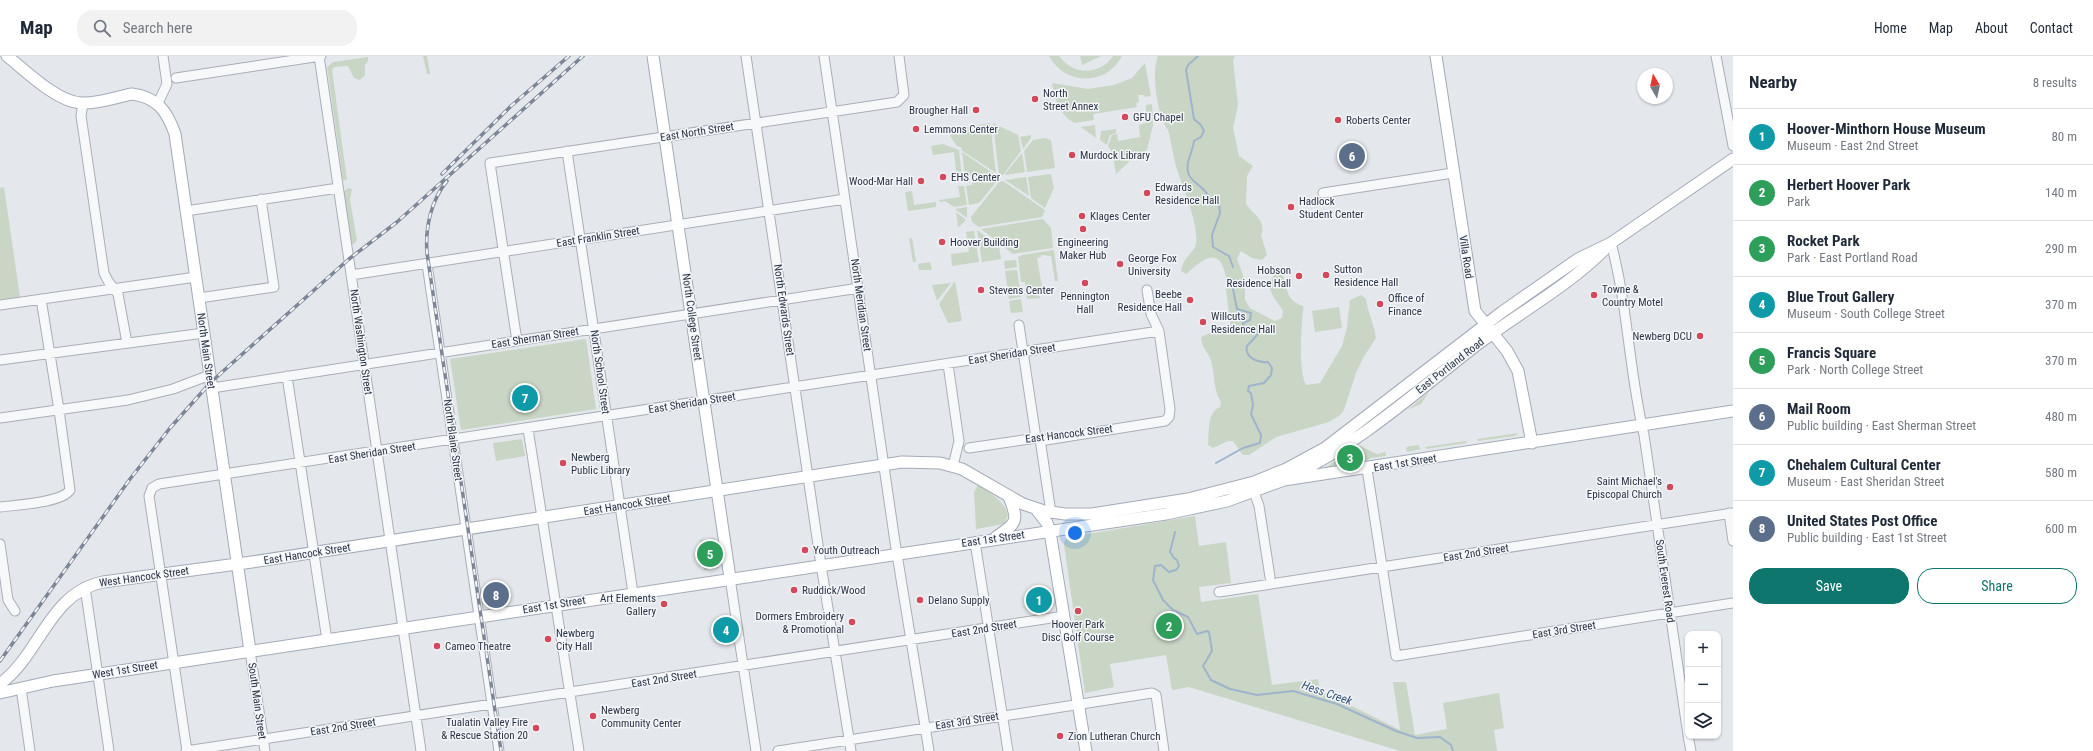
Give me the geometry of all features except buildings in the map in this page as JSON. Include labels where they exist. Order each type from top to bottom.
[{"type":"main road","points":[[7,56],[62,98],[83,103],[132,94],[150,98],[158,103]]},
{"type":"main road","name":"North College Street","points":[[653,56],[730,578]]},
{"type":"main road","name":"Villa Road","points":[[1436,56],[1475,311],[1507,351],[1518,371],[1532,443]]},
{"type":"main road","name":"North Main Street","points":[[158,103],[170,120],[175,134],[250,651]]},
{"type":"main road","name":"East Portland Road","points":[[1285,475],[1342,436],[1485,324],[1578,259],[1611,243],[1733,159]]},
{"type":"main road","name":"East Portland Road","points":[[1285,475],[1328,457],[1361,436],[1493,333],[1585,269],[1611,243]]},
{"type":"main road","name":"East 1st Street","points":[[1009,497],[1036,509],[1051,513],[1077,515],[1092,514],[1223,492],[1254,482],[1285,475],[1367,469],[1733,411]]},
{"type":"main road","name":"East Hancock Street","points":[[238,564],[884,465],[922,462],[953,466],[986,481],[1009,497]]},
{"type":"main road","name":"East 1st Street","points":[[250,651],[1178,512],[1215,504],[1254,492],[1285,475]]},
{"type":"main road","points":[[994,539],[1010,528],[1016,520],[1015,511],[1009,497]]},
{"type":"main road","points":[[1036,509],[1047,523],[1050,532],[1086,751]]},
{"type":"main road","points":[[1050,532],[1059,525],[1092,514]]},
{"type":"main road","name":"West Hancock Street","points":[[0,684],[20,665],[57,612],[70,597],[85,587],[103,582],[238,564]]},
{"type":"main road","name":"West 1st Street","points":[[0,693],[53,680],[98,675],[250,651]]},
{"type":"main road","points":[[20,665],[21,688]]},
{"type":"street","points":[[158,103],[167,84],[163,56]]},
{"type":"street","points":[[176,78],[320,56]]},
{"type":"street","name":"North Washington Street","points":[[320,56],[421,751]]},
{"type":"street","name":"North Edwards Street","points":[[746,56],[821,565],[851,751]]},
{"type":"street","name":"North Meridian Street","points":[[824,56],[897,553],[929,751]]},
{"type":"street","name":"East North Street","points":[[504,252],[490,163],[897,102],[902,98],[904,92],[899,56]]},
{"type":"street","points":[[1716,56],[1733,146]]},
{"type":"street","points":[[83,103],[81,116],[104,273],[120,299],[127,342]]},
{"type":"street","name":"North School Street","points":[[567,151],[633,593]]},
{"type":"street","points":[[1322,193],[1454,173]]},
{"type":"street","points":[[186,211],[338,188]]},
{"type":"street","name":"East Franklin Street","points":[[351,276],[845,199]]},
{"type":"street","points":[[199,298],[274,287],[261,200]]},
{"type":"street","name":"South Everest Road","points":[[1611,243],[1642,426],[1685,716]]},
{"type":"street","points":[[504,252],[517,341]]},
{"type":"street","name":"North Blaine Street","points":[[427,264],[499,751]]},
{"type":"street","points":[[0,306],[196,277]]},
{"type":"street","name":"East Sherman Street","points":[[212,388],[858,288]]},
{"type":"street","points":[[1147,290],[1151,314],[1159,331]]},
{"type":"street","points":[[0,507],[57,498],[67,494],[70,486],[60,410],[49,353],[41,299]]},
{"type":"street","points":[[1019,325],[1051,513]]},
{"type":"street","name":"East Sheridan Street","points":[[161,574],[149,496],[152,488],[159,484],[300,464],[1159,331]]},
{"type":"street","name":"East Hancock Street","points":[[969,448],[1165,421],[1169,417],[1170,409],[1159,331]]},
{"type":"street","points":[[0,360],[204,333]]},
{"type":"street","points":[[948,364],[959,441],[953,466]]},
{"type":"street","points":[[0,418],[128,400],[159,393],[210,375]]},
{"type":"street","points":[[287,376],[327,640]]},
{"type":"street","points":[[528,429],[579,751]]},
{"type":"street","points":[[1367,469],[1382,568]]},
{"type":"street","points":[[1254,492],[1259,506],[1270,576]]},
{"type":"street","points":[[1731,513],[1733,541]]},
{"type":"street","name":"East 2nd Street","points":[[1220,592],[1731,513]]},
{"type":"street","points":[[975,542],[1008,751]]},
{"type":"street","points":[[0,544],[8,600],[15,611]]},
{"type":"street","name":"East 3rd Street","points":[[1382,568],[1396,656],[1733,603]]},
{"type":"street","points":[[161,574],[186,751]]},
{"type":"street","points":[[730,578],[756,751]]},
{"type":"street","points":[[85,587],[109,751]]},
{"type":"street","name":"East 2nd Street","points":[[186,751],[743,667],[1064,616]]},
{"type":"street","name":"South Main Street","points":[[250,651],[265,751]]},
{"type":"street","points":[[21,688],[30,751]]},
{"type":"street","name":"East 3rd Street","points":[[778,751],[1152,692],[1156,695],[1164,751]]},
{"type":"street","name":"South Everest Road","points":[[1689,739],[1691,751]]},
{"type":"green space","points":[[423,56],[427,56],[430,74],[427,74]]},
{"type":"green space","points":[[1049,56],[1059,56],[1071,67],[1086,71],[1101,67],[1113,56],[1122,56],[1115,66],[1107,73],[1097,77],[1086,78],[1075,77],[1065,73],[1056,66]]},
{"type":"green space","points":[[1080,56],[1101,56],[1082,65]]},
{"type":"green space","points":[[1158,56],[1235,56],[1233,60],[1238,105],[1233,128],[1239,156],[1253,166],[1247,176],[1246,204],[1261,222],[1261,235],[1267,255],[1262,260],[1252,258],[1241,251],[1237,259],[1245,280],[1245,300],[1250,308],[1275,321],[1282,318],[1283,311],[1273,296],[1269,286],[1276,271],[1282,273],[1290,297],[1303,306],[1301,354],[1302,372],[1306,385],[1320,383],[1342,346],[1347,327],[1350,300],[1361,295],[1366,299],[1375,333],[1376,338],[1363,358],[1356,373],[1344,410],[1339,416],[1329,422],[1276,437],[1249,455],[1243,455],[1233,441],[1228,441],[1213,448],[1208,445],[1211,418],[1213,413],[1220,407],[1221,402],[1215,387],[1211,361],[1201,337],[1210,333],[1231,330],[1226,289],[1227,284],[1221,263],[1212,257],[1202,261],[1186,274],[1181,271],[1184,262],[1195,247],[1196,236],[1193,217],[1176,164],[1171,140],[1158,105],[1155,72]]},
{"type":"green space","points":[[368,57],[368,61],[365,65],[365,75],[360,80],[354,78],[348,66],[334,67],[332,70],[347,180],[343,180],[327,67],[333,62]]},
{"type":"green space","points":[[1145,63],[1151,96],[1145,97],[1144,95],[1138,95],[1139,102],[1136,103],[1137,107],[1093,114],[1094,120],[1074,123],[1061,111],[1058,106],[1052,83],[1088,89],[1114,85],[1132,78]]},
{"type":"green space","points":[[1152,104],[1153,125],[1147,150],[1126,156],[1117,155],[1112,152],[1108,146],[1112,135],[1117,134],[1118,141],[1140,137],[1139,125],[1146,123],[1146,105]]},
{"type":"green space","points":[[990,123],[996,173],[961,150],[962,148],[957,146],[950,136],[955,129]]},
{"type":"green space","points":[[993,123],[1018,135],[1021,151],[1003,175],[999,175]]},
{"type":"green space","points":[[1095,125],[1096,138],[1081,127]]},
{"type":"green space","points":[[1116,129],[1116,133],[1110,135],[1107,145],[1100,140],[1101,131]]},
{"type":"green space","points":[[1031,135],[1031,138],[1023,149],[1020,137]]},
{"type":"green space","points":[[1045,138],[1051,140],[1055,168],[1027,172],[1024,151],[1033,140]]},
{"type":"green space","points":[[943,144],[959,150],[962,178],[957,179],[954,152],[933,155],[931,146]]},
{"type":"green space","points":[[962,152],[994,175],[971,178],[971,176],[965,177]]},
{"type":"green space","points":[[1022,153],[1025,172],[1006,175],[1005,174]]},
{"type":"green space","points":[[1113,155],[1121,157],[1135,156],[1116,174]]},
{"type":"green space","points":[[1051,174],[1054,188],[1045,208],[1031,198],[1028,177]]},
{"type":"green space","points":[[1026,177],[1029,196],[1005,180]]},
{"type":"green space","points":[[994,180],[997,181],[979,203],[969,205],[966,186],[972,185],[972,183]]},
{"type":"green space","points":[[1003,181],[1045,210],[1042,217],[979,227],[972,222],[971,217],[999,182]]},
{"type":"green space","points":[[958,186],[964,186],[967,205],[954,207],[945,201],[940,202],[939,200],[960,197]]},
{"type":"green space","points":[[4,187],[20,297],[0,300],[0,188]]},
{"type":"green space","points":[[348,188],[352,189],[350,200],[357,240],[354,244],[352,244],[343,192]]},
{"type":"green space","points":[[912,191],[914,205],[936,202],[936,207],[908,211],[905,192]]},
{"type":"green space","points":[[967,207],[967,218],[955,209]]},
{"type":"green space","points":[[956,212],[966,220],[958,227]]},
{"type":"green space","points":[[1043,219],[1051,228],[1053,248],[1013,254],[981,229]]},
{"type":"green space","points":[[977,230],[999,246],[1001,259],[982,262]]},
{"type":"green space","points":[[974,231],[979,262],[952,266],[951,254],[969,252],[966,232]]},
{"type":"green space","points":[[912,238],[916,262],[913,262],[909,239]]},
{"type":"green space","points":[[1054,250],[1058,281],[1055,281],[1051,256],[1041,255],[1041,257],[1037,258],[1042,287],[1038,288],[1040,298],[1027,299],[1025,282],[1021,282],[1018,257]]},
{"type":"green space","points":[[1016,260],[1017,267],[1005,269],[1004,261]]},
{"type":"green space","points":[[930,262],[932,270],[919,270],[918,264]]},
{"type":"green space","points":[[1017,270],[1021,297],[1009,299],[1005,271]]},
{"type":"green space","points":[[955,281],[962,321],[948,323],[939,304]]},
{"type":"green space","points":[[951,283],[937,301],[932,285]]},
{"type":"green space","points":[[1021,299],[1023,312],[1011,313],[1009,301]]},
{"type":"green space","points":[[1339,307],[1342,328],[1315,332],[1312,311]]},
{"type":"green space","points":[[586,339],[596,409],[461,430],[450,359]]},
{"type":"green space","points":[[1429,392],[1421,404],[1407,410]]},
{"type":"green space","points":[[1518,433],[1515,436],[1478,441],[1477,439]]},
{"type":"green space","points":[[522,439],[525,456],[496,461],[493,443]]},
{"type":"green space","points":[[1466,441],[1467,443],[1426,449],[1425,447]]},
{"type":"green space","points":[[1418,445],[1421,449],[1407,452],[1406,447]]},
{"type":"green space","points":[[1360,446],[1377,454],[1385,452],[1386,456],[1371,458],[1361,464],[1358,447]]},
{"type":"green space","points":[[1356,448],[1359,467],[1323,469]]},
{"type":"green space","points":[[978,485],[996,497],[1003,505],[1008,515],[1004,524],[976,529],[974,492]]},
{"type":"green space","points":[[1195,516],[1199,546],[1226,542],[1231,583],[1199,587],[1201,602],[1258,594],[1272,685],[1318,679],[1320,690],[1400,730],[1393,682],[1406,682],[1415,735],[1447,729],[1443,703],[1499,693],[1504,728],[1494,730],[1497,751],[1400,751],[1189,687],[1172,690],[1166,655],[1110,664],[1114,687],[1085,693],[1064,544],[1065,540],[1070,537]]},
{"type":"green space","points":[[715,538],[719,568],[704,570],[700,540]]},
{"type":"waterway","name":"Hess Creek","points":[[1198,56],[1188,65],[1186,70],[1194,119],[1201,125],[1204,131],[1201,137],[1194,141],[1188,162],[1188,171],[1191,179],[1219,204],[1220,213],[1212,235],[1213,247],[1229,256],[1233,267]]},
{"type":"waterway","name":"Hess Creek","points":[[1216,463],[1243,448],[1260,443],[1261,435],[1251,414],[1253,405],[1251,393],[1248,391],[1249,386],[1264,383],[1271,375],[1272,368],[1268,362],[1257,361],[1248,354],[1247,346],[1259,333],[1257,331],[1244,329],[1243,323],[1250,320],[1251,313],[1237,309],[1233,289],[1234,280]]},
{"type":"waterway","name":"Hess Creek","points":[[1175,532],[1170,552],[1177,560],[1179,566],[1176,570],[1169,572],[1161,565],[1155,566],[1153,580],[1163,600],[1173,610],[1188,617],[1197,634],[1207,631],[1209,632],[1212,651],[1203,666],[1211,680],[1230,689],[1257,695],[1293,691],[1337,704],[1396,731],[1417,738],[1440,737],[1451,745],[1453,751]]},
{"type":"railway","points":[[442,174],[511,106],[569,56]]},
{"type":"railway","points":[[0,661],[130,479],[170,428],[211,382],[349,259],[397,222],[583,56]]},
{"type":"railway","points":[[447,181],[441,189],[430,215],[427,234],[427,253],[501,751]]},
{"type":"place","name":"North Street Annex","points":[[1035,99]]},
{"type":"place","name":"Brougher Hall","points":[[976,110]]},
{"type":"place","name":"GFU Chapel","points":[[1125,117]]},
{"type":"place","name":"Roberts Center","points":[[1338,120]]},
{"type":"place","name":"Lemmons Center","points":[[916,129]]},
{"type":"place","name":"Murdock Library","points":[[1072,155]]},
{"type":"place","name":"Mail Room","points":[[1352,156]]},
{"type":"place","name":"EHS Center","points":[[943,177]]},
{"type":"place","name":"Wood-Mar Hall","points":[[921,181]]},
{"type":"place","name":"Edwards Residence Hall","points":[[1147,193]]},
{"type":"place","name":"Hadlock Student Center","points":[[1291,207]]},
{"type":"place","name":"Klages Center","points":[[1082,216]]},
{"type":"place","name":"Engineering Maker Hub","points":[[1083,229]]},
{"type":"place","name":"Hoover Building","points":[[942,242]]},
{"type":"place","name":"George Fox University","points":[[1120,264]]},
{"type":"place","name":"Sutton Residence Hall","points":[[1326,275]]},
{"type":"place","name":"Hobson Residence Hall","points":[[1299,276]]},
{"type":"place","name":"Pennington Hall","points":[[1085,283]]},
{"type":"place","name":"Stevens Center","points":[[981,290]]},
{"type":"place","name":"Towne & Country Motel","points":[[1594,295]]},
{"type":"place","name":"Beebe Residence Hall","points":[[1190,300]]},
{"type":"place","name":"Office of Finance","points":[[1380,304]]},
{"type":"place","name":"Willcuts Residence Hall","points":[[1203,322]]},
{"type":"place","name":"Newberg DCU","points":[[1700,336]]},
{"type":"place","name":"Chehalem Cultural Center","points":[[525,398]]},
{"type":"place","name":"Rocket Park","points":[[1350,458]]},
{"type":"place","name":"Newberg Public Library","points":[[563,463]]},
{"type":"place","name":"Saint Michael's Episcopal Church","points":[[1670,487]]},
{"type":"place","name":"Youth Outreach","points":[[805,550]]},
{"type":"place","name":"Francis Square","points":[[710,554]]},
{"type":"place","name":"Ruddick/Wood","points":[[794,590]]},
{"type":"place","name":"United States Post Office","points":[[496,595]]},
{"type":"place","name":"Delano Supply","points":[[920,600]]},
{"type":"place","name":"Hoover-Minthorn House Museum","points":[[1039,600]]},
{"type":"place","name":"Art Elements Gallery","points":[[664,604]]},
{"type":"place","name":"Hoover Park Disc Golf Course","points":[[1078,611]]},
{"type":"place","name":"Dormers Embroidery & Promotional","points":[[852,622]]},
{"type":"place","name":"Herbert Hoover Park","points":[[1169,626]]},
{"type":"place","name":"Blue Trout Gallery","points":[[726,630]]},
{"type":"place","name":"Newberg City Hall","points":[[548,639]]},
{"type":"place","name":"Cameo Theatre","points":[[437,646]]},
{"type":"place","name":"Newberg Community Center","points":[[593,716]]},
{"type":"place","name":"Tualatin Valley Fire & Rescue Station 20","points":[[536,728]]},
{"type":"place","name":"Zion Lutheran Church","points":[[1060,736]]}]
